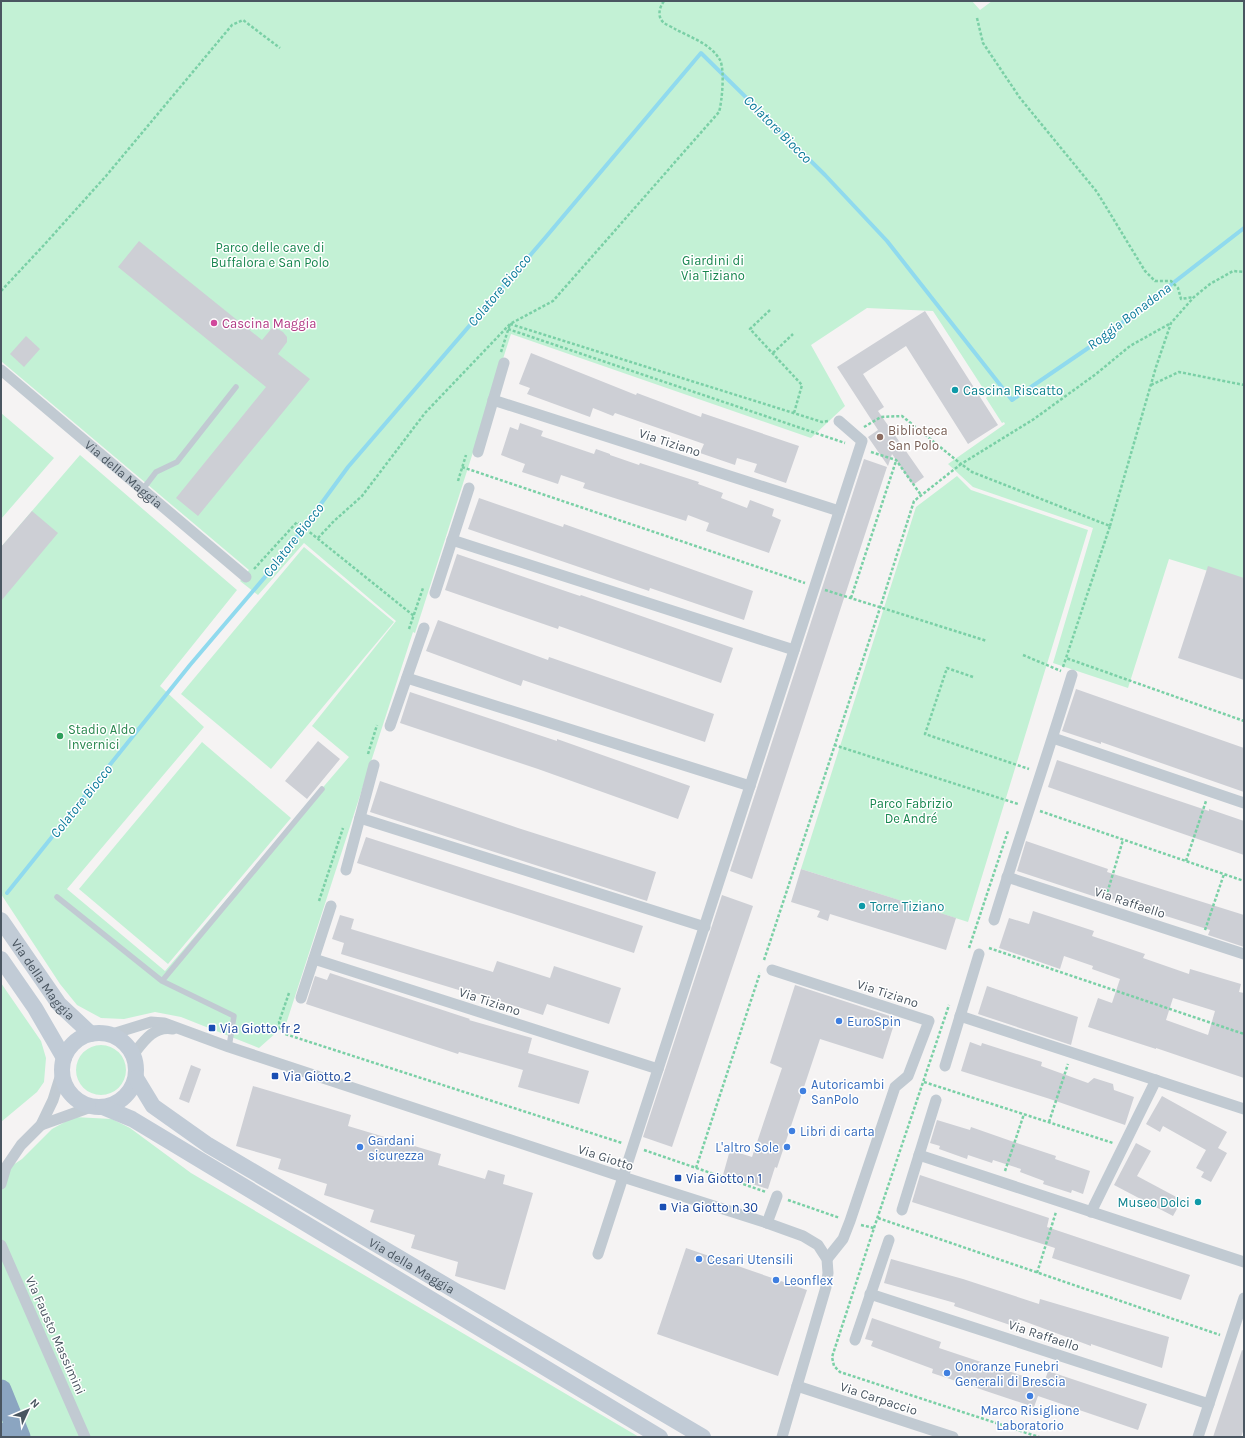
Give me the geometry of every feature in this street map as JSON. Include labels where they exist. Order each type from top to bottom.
[{"type":"highway","points":[[1,1390],[20,1437]]},
{"type":"highway","points":[[1,1433],[3,1437]]},
{"type":"street","points":[[473,452],[493,400],[501,361]]},
{"type":"street","name":"Via della Maggia","points":[[1,370],[246,577]]},
{"type":"street","name":"Via Tiziano","points":[[493,400],[839,511]]},
{"type":"street","points":[[598,1254],[862,441],[839,421]]},
{"type":"street","points":[[435,593],[468,488]]},
{"type":"street","points":[[452,540],[794,650]]},
{"type":"street","points":[[390,726],[424,628]]},
{"type":"street","points":[[994,920],[1072,675]]},
{"type":"street","points":[[407,678],[750,786]]},
{"type":"street","points":[[1053,738],[1244,803]]},
{"type":"street","points":[[346,870],[360,818],[370,762]]},
{"type":"street","points":[[360,818],[704,927]]},
{"type":"street","name":"Via Raffaello","points":[[1008,877],[1244,954]]},
{"type":"street","points":[[301,998],[331,906]]},
{"type":"street","name":"Via della Maggia","points":[[1,920],[59,1004],[91,1034]]},
{"type":"street","points":[[945,1066],[981,948]]},
{"type":"street","name":"Via della Maggia","points":[[1,958],[35,1008],[63,1064]]},
{"type":"street","name":"Via Tiziano","points":[[314,960],[658,1069]]},
{"type":"street","name":"Via Tiziano","points":[[772,970],[929,1021],[908,1076],[895,1087],[843,1239],[827,1259]]},
{"type":"street","points":[[960,1016],[1244,1109]]},
{"type":"street","name":"Via Giotto","points":[[109,1034],[151,1022],[164,1023],[230,1047],[623,1177],[767,1222],[803,1236],[818,1245],[827,1259]]},
{"type":"street","name":"Via Giotto","points":[[133,1055],[148,1036],[163,1028],[170,1028],[193,1034]]},
{"type":"street","points":[[1,1184],[6,1167],[21,1145],[41,1125],[53,1100],[63,1064],[70,1047],[80,1039],[91,1034],[109,1034],[127,1046],[133,1055],[136,1066],[136,1078],[132,1089],[124,1098],[114,1104],[97,1107],[41,1125]]},
{"type":"street","points":[[63,1064],[64,1083],[70,1094],[79,1102],[97,1107]]},
{"type":"street","name":"Via della Maggia","points":[[136,1078],[153,1106],[208,1145],[703,1437]]},
{"type":"street","points":[[1091,1212],[1156,1080]]},
{"type":"street","points":[[902,1210],[936,1100]]},
{"type":"street","name":"Via della Maggia","points":[[97,1107],[132,1119],[660,1437]]},
{"type":"street","points":[[919,1155],[1244,1262]]},
{"type":"street","points":[[767,1222],[777,1196]]},
{"type":"street","points":[[855,1340],[889,1240]]},
{"type":"street","name":"Via Fausto Massimini","points":[[1,1245],[86,1437]]},
{"type":"street","points":[[782,1437],[826,1287],[828,1273],[827,1259]]},
{"type":"street","name":"Via Raffaello","points":[[870,1294],[1209,1404]]},
{"type":"street","points":[[1198,1437],[1244,1298]]},
{"type":"street","name":"Via Carpaccio","points":[[798,1386],[953,1437]]},
{"type":"lane","points":[[143,489],[156,472],[177,462],[236,388]]},
{"type":"lane","points":[[162,982],[322,789]]},
{"type":"lane","points":[[57,897],[162,982],[234,1016],[230,1047]]},
{"type":"path","points":[[318,538],[334,521],[362,496],[425,413],[510,324],[553,301],[714,120],[720,109],[722,68],[719,60],[709,48],[664,23],[659,14],[659,9],[664,1]]},
{"type":"path","points":[[977,18],[983,43],[1020,98],[1097,192],[1145,271],[1155,281],[1171,281],[1178,288],[1181,299],[1194,297]]},
{"type":"path","points":[[1,291],[106,176],[232,25],[243,20],[280,48]]},
{"type":"path","points":[[763,964],[914,501],[961,464],[1034,419],[1096,374],[1130,346],[1171,323],[1194,297],[1210,284],[1233,271],[1244,272]]},
{"type":"path","points":[[770,310],[750,329],[802,385],[794,413]]},
{"type":"path","points":[[1023,655],[1062,671],[1110,526],[1151,385],[1171,323]]},
{"type":"path","points":[[501,361],[510,324]]},
{"type":"path","points":[[510,324],[822,422],[839,421]]},
{"type":"path","points":[[508,329],[847,444]]},
{"type":"path","points":[[773,353],[793,334]]},
{"type":"path","points":[[1151,385],[1179,372],[1244,385]]},
{"type":"path","points":[[853,433],[881,417],[902,416],[972,472],[1110,526]]},
{"type":"path","points":[[868,451],[896,460],[921,495]]},
{"type":"path","points":[[458,482],[462,467],[473,452]]},
{"type":"path","points":[[851,598],[896,460]]},
{"type":"path","points":[[462,467],[758,568]]},
{"type":"path","points":[[246,577],[297,522],[414,616]]},
{"type":"path","points":[[409,631],[423,586]]},
{"type":"path","points":[[880,608],[987,641]]},
{"type":"path","points":[[1066,658],[1244,721]]},
{"type":"path","points":[[973,677],[946,668],[925,734],[1029,769],[1026,776]]},
{"type":"path","points":[[370,762],[379,721]]},
{"type":"path","points":[[1186,862],[1210,791]]},
{"type":"path","points":[[1015,811],[1019,796]]},
{"type":"path","points":[[968,949],[1010,825]]},
{"type":"path","points":[[319,902],[344,826]]},
{"type":"path","points":[[1102,908],[1123,840]]},
{"type":"path","points":[[1202,940],[1224,874]]},
{"type":"path","points":[[971,941],[981,948],[1244,1034]]},
{"type":"path","points":[[696,1168],[760,972]]},
{"type":"path","points":[[289,992],[279,1022],[280,1028],[285,1034],[633,1147],[874,1228]]},
{"type":"path","points":[[951,1000],[832,1357],[834,1366],[840,1372],[1039,1437]]},
{"type":"path","points":[[1049,1122],[1071,1052]]},
{"type":"path","points":[[924,1082],[1124,1146]]},
{"type":"path","points":[[1001,1182],[1024,1114]]},
{"type":"path","points":[[1037,1272],[1059,1202]]},
{"type":"path","points":[[878,1218],[1222,1335]]},
{"type":"green space","name":"Parco delle cave di Buffalora e San Polo","points":[[1,1],[972,1],[980,10],[992,1],[1244,1],[1244,582],[1169,559],[1128,688],[1053,663],[1093,528],[973,487],[948,464],[1005,424],[1004,422],[1002,423],[986,398],[988,396],[933,311],[867,308],[811,345],[845,406],[811,438],[511,334],[415,633],[413,632],[286,1024],[259,1048],[181,1017],[155,1012],[124,1019],[101,1018],[77,1005],[60,984],[1,894],[1,547],[80,455],[237,590],[160,686],[204,727],[67,889],[165,971],[349,757],[312,726],[396,621],[304,543],[258,595],[240,581],[249,570],[1,361]]},
{"type":"green space","points":[[1,413],[54,458],[1,519]]},
{"type":"green space","name":"Parco Fabrizio De André","points":[[957,476],[971,490],[1088,530],[968,922],[801,869],[916,507]]},
{"type":"green space","points":[[304,547],[394,622],[271,769],[181,694]]},
{"type":"green space","points":[[202,742],[291,818],[168,964],[79,889]]},
{"type":"green space","points":[[1,983],[41,1041],[46,1058],[44,1082],[37,1092],[1,1122]]},
{"type":"green space","points":[[101,1045],[111,1047],[119,1052],[124,1060],[126,1070],[124,1080],[119,1088],[111,1093],[101,1095],[91,1093],[83,1088],[78,1080],[76,1070],[78,1060],[83,1052],[91,1047]]},
{"type":"green space","points":[[74,1117],[112,1119],[130,1128],[191,1173],[639,1437],[1,1437],[1,1173],[22,1159],[52,1129]]},
{"type":"building","name":"Cascina Maggia","points":[[139,241],[262,340],[272,328],[276,328],[283,332],[287,337],[287,342],[278,354],[310,379],[198,516],[176,498],[266,387],[118,267]]},
{"type":"building","name":"Cascina Riscatto","points":[[925,311],[998,425],[968,444],[906,346],[863,374],[884,407],[878,411],[924,477],[913,485],[892,454],[888,466],[868,437],[878,430],[837,367]]},
{"type":"building","points":[[26,336],[40,349],[24,367],[10,354]]},
{"type":"building","points":[[531,353],[636,395],[637,393],[701,417],[702,413],[799,446],[786,483],[754,472],[757,464],[737,458],[735,465],[700,453],[704,444],[615,413],[613,416],[593,408],[590,417],[527,394],[530,388],[519,384]]},
{"type":"building","points":[[520,423],[543,431],[541,436],[594,454],[596,449],[639,465],[640,463],[699,482],[698,484],[723,493],[721,498],[747,508],[750,500],[774,509],[772,516],[781,520],[769,553],[706,531],[709,523],[688,515],[686,521],[583,488],[585,483],[561,475],[558,484],[522,472],[525,464],[501,455],[510,427],[518,430]]},
{"type":"building","points":[[864,459],[887,467],[752,879],[730,871]]},
{"type":"building","points":[[479,498],[563,527],[564,524],[753,591],[744,620],[650,588],[649,591],[468,529]]},
{"type":"building","points":[[32,511],[58,533],[1,601],[1,547]]},
{"type":"building","points":[[457,554],[733,648],[721,683],[559,626],[558,629],[445,590]]},
{"type":"building","points":[[1208,566],[1244,578],[1244,680],[1178,658]]},
{"type":"building","points":[[438,620],[548,660],[549,657],[714,714],[705,742],[523,680],[521,686],[426,651]]},
{"type":"building","points":[[1076,689],[1244,748],[1244,792],[1101,742],[1101,744],[1062,731]]},
{"type":"building","points":[[410,692],[557,741],[557,739],[690,786],[678,819],[538,769],[400,723]]},
{"type":"building","points":[[318,741],[340,759],[307,799],[285,781]]},
{"type":"building","points":[[1057,760],[1209,811],[1209,809],[1244,821],[1244,855],[1048,787]]},
{"type":"building","points":[[380,781],[518,828],[656,872],[647,901],[370,812]]},
{"type":"building","points":[[366,837],[643,926],[634,953],[357,863]]},
{"type":"building","points":[[1026,841],[1108,869],[1107,872],[1244,915],[1244,947],[1208,935],[1210,930],[1100,895],[1099,898],[1017,871]]},
{"type":"building","name":"Torre Tiziano","points":[[801,869],[956,918],[946,950],[830,914],[828,921],[817,917],[820,911],[791,902]]},
{"type":"building","points":[[722,895],[753,906],[672,1147],[643,1137]]},
{"type":"building","points":[[1033,911],[1094,931],[1092,936],[1145,954],[1143,958],[1189,974],[1190,969],[1241,984],[1239,992],[1244,993],[1244,1078],[1088,1027],[1098,998],[1112,1003],[1120,979],[1092,969],[1093,966],[1064,956],[1060,969],[999,948],[1009,918],[1029,924]],"holes":[[[1173,998],[1215,1011],[1208,1035],[1166,1020]]]},
{"type":"building","points":[[340,915],[354,919],[351,929],[493,972],[497,961],[550,978],[554,966],[621,988],[609,1024],[547,1004],[543,1015],[475,993],[475,995],[341,954],[344,943],[332,939]]},
{"type":"building","points":[[330,973],[470,1019],[469,1020],[532,1038],[528,1053],[589,1071],[579,1104],[518,1087],[523,1070],[459,1052],[458,1054],[306,1004],[315,976],[327,980]]},
{"type":"building","points":[[795,985],[896,1018],[883,1059],[820,1039],[777,1168],[775,1167],[768,1189],[723,1175],[730,1150],[752,1157],[782,1068],[770,1063]]},
{"type":"building","points":[[987,986],[1078,1017],[1071,1045],[978,1014]]},
{"type":"building","points":[[970,1042],[981,1046],[982,1043],[1042,1062],[1041,1066],[1088,1083],[1094,1078],[1113,1084],[1114,1090],[1134,1097],[1125,1125],[1050,1099],[961,1071]]},
{"type":"building","points":[[191,1065],[201,1069],[189,1103],[179,1099]]},
{"type":"building","points":[[253,1086],[351,1115],[348,1126],[441,1154],[438,1165],[485,1179],[488,1170],[505,1175],[503,1184],[533,1193],[505,1290],[455,1276],[458,1262],[411,1248],[415,1235],[370,1222],[374,1210],[324,1195],[327,1184],[278,1169],[281,1159],[236,1146]]},
{"type":"building","points":[[1162,1096],[1227,1132],[1218,1148],[1227,1153],[1211,1182],[1201,1177],[1204,1172],[1196,1168],[1206,1150],[1163,1126],[1160,1132],[1146,1124]]},
{"type":"building","points":[[937,1120],[970,1130],[971,1127],[1056,1156],[1055,1159],[1090,1171],[1083,1194],[1072,1190],[1071,1193],[1043,1184],[1044,1181],[1020,1172],[1021,1169],[993,1160],[992,1163],[968,1155],[967,1159],[939,1149],[940,1146],[930,1143]]},
{"type":"building","points":[[1136,1143],[1151,1151],[1137,1176],[1182,1200],[1173,1216],[1114,1185]]},
{"type":"building","points":[[920,1175],[1049,1218],[1047,1227],[1190,1275],[1181,1300],[1052,1258],[1055,1248],[912,1202]]},
{"type":"building","points":[[686,1248],[807,1290],[778,1376],[657,1334]]},
{"type":"building","points":[[891,1259],[963,1279],[1039,1304],[1040,1299],[1169,1337],[1162,1368],[1091,1344],[1091,1346],[1018,1319],[1016,1327],[954,1306],[955,1303],[884,1283]]},
{"type":"building","points":[[872,1318],[941,1342],[939,1348],[1044,1383],[1048,1371],[1147,1404],[1138,1430],[1038,1396],[1034,1407],[932,1373],[933,1369],[871,1346],[873,1341],[865,1339]]},
{"type":"building","points":[[1242,1350],[1244,1351],[1244,1429],[1241,1437],[1213,1437]]},
{"type":"waterway","name":"Colatore Biocco","points":[[7,893],[190,665],[282,557],[348,467],[545,238],[701,53],[825,175],[887,241],[1012,400],[1097,342],[1244,228]]},
{"type":"place","name":"Cascina Maggia","points":[[214,323]]},
{"type":"place","name":"Cascina Riscatto","points":[[955,390]]},
{"type":"place","name":"Biblioteca San Polo","points":[[880,437]]},
{"type":"place","name":"Stadio Aldo Invernici","points":[[60,736]]},
{"type":"place","name":"Torre Tiziano","points":[[862,906]]},
{"type":"place","name":"EuroSpin","points":[[839,1021]]},
{"type":"place","name":"Via Giotto fr 2","points":[[212,1028]]},
{"type":"place","name":"Via Giotto 2","points":[[275,1076]]},
{"type":"place","name":"Autoricambi SanPolo","points":[[803,1091]]},
{"type":"place","name":"Libri di carta","points":[[792,1131]]},
{"type":"place","name":"Gardani sicurezza","points":[[360,1147]]},
{"type":"place","name":"L'altro Sole","points":[[787,1147]]},
{"type":"place","name":"Via Giotto n 1","points":[[678,1178]]},
{"type":"place","name":"Museo Dolci","points":[[1198,1202]]},
{"type":"place","name":"Via Giotto n 30","points":[[663,1207]]},
{"type":"place","name":"Cesari Utensili","points":[[699,1259]]},
{"type":"place","name":"Leonflex","points":[[776,1280]]},
{"type":"place","name":"Onoranze Funebri Generali di Brescia","points":[[947,1373]]},
{"type":"place","name":"Marco Risiglione Laboratorio","points":[[1030,1396]]},
{"type":"park label","name":"Giardini di Via Tiziano","points":[[713,268]]},
{"type":"water label","name":"Roggia Bonadena","points":[[1129,316]]}]
